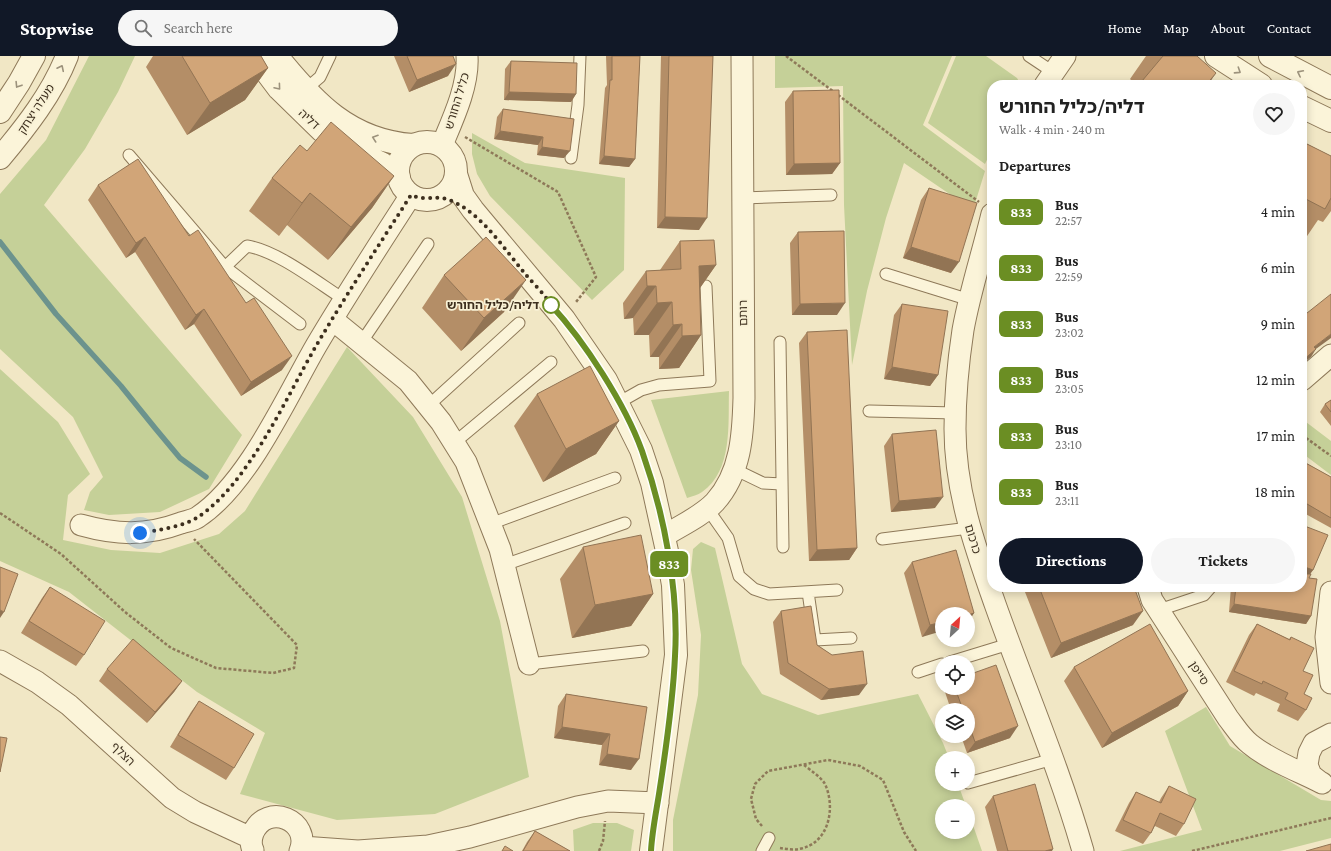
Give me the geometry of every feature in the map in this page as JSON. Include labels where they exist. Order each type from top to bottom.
[{"type":"street","points":[[0,112],[34,56]]},
{"type":"street","name":"מעלה יצחק","points":[[0,158],[25,128],[41,104],[67,56]]},
{"type":"street","name":"דליה","points":[[254,56],[279,89],[321,130],[345,146],[383,164],[399,177]]},
{"type":"street","name":"דליה","points":[[277,56],[306,89],[333,116],[354,130],[393,144],[413,145]]},
{"type":"street","name":"כליל החורש","points":[[446,137],[455,116],[468,66],[467,56]]},
{"type":"street","name":"רותם","points":[[664,536],[715,502],[734,470],[742,438],[744,398],[742,56]]},
{"type":"street","points":[[1216,56],[1253,80]]},
{"type":"street","points":[[1270,56],[1331,88]]},
{"type":"street","points":[[1307,109],[1331,121]]},
{"type":"street","points":[[446,137],[456,164],[454,183],[448,192],[440,197],[430,200],[420,199],[411,195],[403,187],[399,177],[398,167],[401,158],[413,145],[422,142],[433,142],[446,137]]},
{"type":"street","points":[[456,174],[464,196],[483,224],[564,319],[606,380],[641,450],[652,483],[673,585],[676,655],[651,851]]},
{"type":"street","points":[[81,525],[107,532],[140,533],[168,528],[197,518],[221,498],[255,453],[345,300],[411,195]]},
{"type":"street","points":[[440,197],[452,200],[462,206],[483,224]]},
{"type":"street","name":"כרכום","points":[[987,219],[963,329],[956,385],[959,481],[969,528],[987,580]]},
{"type":"street","points":[[333,320],[408,381],[441,422],[466,462],[504,565],[530,664]]},
{"type":"street","points":[[1307,376],[1331,355]]},
{"type":"street","name":"כרכום","points":[[991,592],[1009,644],[1067,796],[1083,851]]},
{"type":"street","name":"סייפן","points":[[1150,592],[1159,610],[1228,718],[1242,736],[1251,745],[1327,785]]},
{"type":"street","points":[[1331,592],[1326,637],[1330,660],[1331,683]]},
{"type":"street","name":"הצלף","points":[[0,661],[37,682],[69,705],[172,798],[252,844]]},
{"type":"street","name":"סייפן","points":[[1261,750],[1271,756],[1283,757],[1295,754],[1322,739]]},
{"type":"street","name":"סייפן","points":[[1322,739],[1309,753],[1307,765],[1311,776],[1327,785]]},
{"type":"street","points":[[252,844],[256,826],[271,816],[280,816],[288,819],[299,830],[302,838],[301,849],[358,851],[428,846],[470,837],[577,807],[608,801],[658,803]]},
{"type":"lane","points":[[306,89],[320,77],[330,56]]},
{"type":"lane","points":[[571,158],[578,105],[580,56]]},
{"type":"lane","points":[[1029,56],[1055,71]]},
{"type":"lane","points":[[129,155],[225,267],[300,324]]},
{"type":"lane","points":[[742,198],[831,195]]},
{"type":"lane","points":[[361,343],[428,244]]},
{"type":"lane","points":[[225,267],[247,246],[258,248],[274,256],[345,300]]},
{"type":"lane","points":[[886,274],[970,300]]},
{"type":"lane","points":[[618,403],[641,390],[659,385],[710,381],[706,286]]},
{"type":"lane","points":[[428,406],[519,323]]},
{"type":"lane","points":[[780,342],[783,547]]},
{"type":"lane","points":[[454,443],[551,362]]},
{"type":"lane","points":[[869,411],[956,412]]},
{"type":"lane","points":[[734,470],[763,484],[782,484]]},
{"type":"lane","points":[[490,524],[614,478]]},
{"type":"lane","points":[[707,508],[728,538],[739,576],[754,589],[769,594],[837,590]]},
{"type":"lane","points":[[504,565],[625,523]]},
{"type":"lane","points":[[882,539],[969,528]]},
{"type":"lane","points":[[808,592],[815,640],[851,638]]},
{"type":"lane","points":[[1159,610],[1204,595],[1207,592]]},
{"type":"lane","points":[[973,655],[1009,644]]},
{"type":"lane","points":[[530,664],[643,650]]},
{"type":"lane","points":[[918,672],[935,666]]},
{"type":"lane","points":[[975,782],[1053,759]]},
{"type":"lane","points":[[762,851],[769,838]]},
{"type":"path","points":[[786,56],[987,208]]},
{"type":"path","points":[[446,137],[558,192],[596,277],[564,319]]},
{"type":"path","points":[[1307,439],[1331,456]]},
{"type":"path","points":[[0,513],[61,554],[125,612],[171,648],[216,668],[273,673],[294,668],[297,645],[179,524]]},
{"type":"path","points":[[769,838],[756,819],[751,798],[755,784],[768,771],[828,760],[860,766],[883,780],[904,832],[916,851]]},
{"type":"path","points":[[780,848],[799,849],[815,842],[829,826],[831,800],[824,782],[804,765]]},
{"type":"path","points":[[599,851],[603,841],[608,801]]},
{"type":"path","points":[[1192,851],[1331,818]]},
{"type":"green space","points":[[89,56],[135,56],[118,92],[85,149],[44,205],[242,435],[209,489],[160,512],[109,515],[84,510],[90,492],[103,477],[73,417],[0,349],[0,194],[46,140]]},
{"type":"green space","points":[[775,56],[952,56],[923,125],[985,171],[973,210],[904,163],[886,218],[867,291],[852,365],[844,205],[843,86],[775,88]]},
{"type":"green space","points":[[956,56],[986,56],[1018,80],[987,80],[987,160],[985,164],[928,123]]},
{"type":"green space","points":[[472,133],[525,163],[625,178],[624,270],[592,300],[490,196],[477,174],[472,154]]},
{"type":"green space","points":[[347,347],[413,417],[462,497],[500,621],[529,777],[435,814],[337,820],[240,794],[265,733],[197,692],[69,592],[0,561],[0,369],[58,422],[90,474],[68,495],[63,540],[111,550],[160,553],[219,534],[245,511]]},
{"type":"green space","points":[[729,391],[727,446],[719,472],[712,483],[702,492],[687,498],[651,400]]},
{"type":"green space","points":[[1307,423],[1331,441],[1331,475],[1307,457]]},
{"type":"green space","points":[[701,542],[715,548],[742,664],[762,694],[818,715],[918,694],[935,727],[935,743],[943,743],[946,751],[935,751],[935,791],[961,791],[963,799],[935,799],[935,839],[975,839],[975,831],[982,851],[673,851],[673,820],[698,695],[701,635],[691,570],[693,549]]},
{"type":"green space","points":[[1206,707],[1230,746],[1321,800],[1331,801],[1331,838],[1280,851],[1120,851],[1202,830],[1165,731]]},
{"type":"green space","points":[[593,823],[617,823],[634,830],[631,851],[574,851],[573,830]]},
{"type":"building","points":[[182,56],[261,56],[268,68],[210,103]]},
{"type":"building","points":[[407,56],[453,56],[456,64],[417,80]]},
{"type":"building","points":[[612,56],[640,56],[635,159],[604,156],[610,80],[612,80]]},
{"type":"building","points":[[669,56],[713,56],[707,218],[665,217]]},
{"type":"building","points":[[1163,56],[1197,56],[1216,73],[1210,80],[1143,80]]},
{"type":"building","points":[[511,61],[577,63],[576,94],[509,92]]},
{"type":"building","points":[[839,90],[840,163],[794,164],[793,91]]},
{"type":"building","points":[[503,109],[574,119],[570,151],[542,147],[543,137],[500,131]]},
{"type":"building","points":[[331,122],[394,176],[351,227],[310,193],[302,203],[272,178],[300,145],[307,151]]},
{"type":"building","points":[[1307,144],[1331,156],[1331,198],[1325,209],[1307,200]]},
{"type":"building","points":[[138,159],[189,236],[198,230],[246,303],[254,298],[292,356],[251,382],[204,309],[196,315],[145,237],[136,243],[98,185]]},
{"type":"building","points":[[929,188],[977,203],[959,262],[911,247]]},
{"type":"building","points":[[844,231],[845,303],[800,304],[798,232]]},
{"type":"building","points":[[486,237],[526,280],[484,318],[444,275]]},
{"type":"building","points":[[714,240],[716,265],[699,266],[701,335],[682,336],[682,324],[673,325],[672,302],[657,303],[656,286],[647,286],[646,271],[681,269],[680,241]]},
{"type":"building","points":[[1331,294],[1331,334],[1314,347],[1316,349],[1307,357],[1307,313]]},
{"type":"building","points":[[902,304],[948,311],[938,375],[892,367]]},
{"type":"building","points":[[847,330],[857,548],[817,550],[807,332]]},
{"type":"building","points":[[590,366],[619,421],[566,449],[537,394]]},
{"type":"building","points":[[1331,400],[1331,412],[1325,404]]},
{"type":"building","points":[[936,430],[943,497],[899,501],[892,434]]},
{"type":"building","points":[[1307,464],[1331,477],[1331,518],[1307,504]]},
{"type":"building","points":[[1307,527],[1328,535],[1313,570],[1307,568]]},
{"type":"building","points":[[641,535],[653,594],[595,605],[583,547]]},
{"type":"building","points":[[956,550],[972,607],[935,607],[935,624],[930,625],[912,562]]},
{"type":"building","points":[[0,567],[18,574],[4,612],[0,610]]},
{"type":"building","points":[[1307,574],[1311,574],[1309,578],[1317,579],[1311,616],[1234,604],[1235,592],[1307,592]]},
{"type":"building","points":[[50,587],[105,621],[84,655],[29,621]]},
{"type":"building","points":[[1041,592],[1136,592],[1143,611],[1061,643]]},
{"type":"building","points":[[811,606],[817,645],[832,655],[863,651],[867,684],[829,689],[788,663],[781,611]]},
{"type":"building","points":[[1150,624],[1188,691],[1112,733],[1074,667]]},
{"type":"building","points":[[1257,624],[1290,640],[1291,637],[1314,648],[1303,671],[1313,675],[1304,694],[1312,698],[1306,710],[1285,699],[1288,693],[1263,681],[1262,684],[1234,671]]},
{"type":"building","points":[[133,639],[182,681],[155,712],[107,669]]},
{"type":"building","points":[[996,665],[1018,726],[975,742],[975,703],[960,703],[958,695],[975,695],[975,672]]},
{"type":"building","points":[[566,694],[647,707],[639,759],[607,754],[610,734],[562,727]]},
{"type":"building","points":[[199,701],[254,734],[234,768],[178,735]]},
{"type":"building","points":[[0,737],[7,738],[0,772]]},
{"type":"building","points":[[1035,784],[1053,849],[1045,851],[1008,851],[993,796]]},
{"type":"building","points":[[1169,786],[1196,799],[1184,824],[1160,813],[1151,833],[1123,820],[1136,792],[1161,803]]},
{"type":"building","points":[[535,831],[570,851],[523,851]]},
{"type":"building","points":[[1331,844],[1331,851],[1306,851]]},
{"type":"building","points":[[505,846],[513,851],[502,851]]},
{"type":"waterway","points":[[0,242],[56,314],[121,386],[180,458],[206,477]]},
{"type":"bus line","name":"833","points":[[551,305],[564,319],[586,350],[606,380],[625,415],[641,450],[652,483],[667,551],[673,585],[676,655],[673,689],[651,851]]},
{"type":"place","name":"דליה/כליל החורש","points":[[551,305]]},
{"type":"route","points":[[140,533],[168,528],[197,518],[221,498],[239,476],[255,453],[317,345],[411,195],[420,199],[430,200],[440,197],[452,200],[462,206],[483,224],[551,305]]}]
